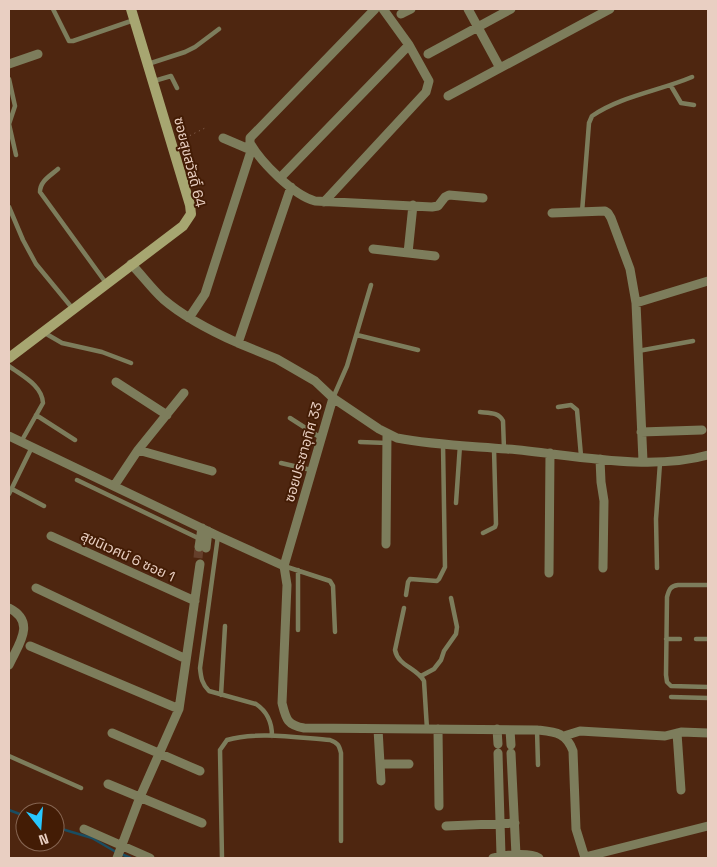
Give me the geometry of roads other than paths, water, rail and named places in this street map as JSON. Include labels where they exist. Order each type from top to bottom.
[{"type":"street","name":"ซอยสุขสวัสดิ์ 64","points":[[9,358],[183,226],[190,214],[190,205],[132,9]]},
{"type":"street","points":[[190,318],[205,294],[252,149],[250,138],[375,9]]},
{"type":"street","points":[[324,202],[426,92],[429,81],[409,44],[383,9]]},
{"type":"street","points":[[401,14],[411,9]]},
{"type":"street","points":[[468,9],[500,68]]},
{"type":"street","points":[[428,54],[511,9]]},
{"type":"street","points":[[448,96],[610,9]]},
{"type":"street","points":[[280,178],[409,44]]},
{"type":"street","points":[[9,64],[38,54]]},
{"type":"street","points":[[223,138],[252,149],[280,178],[307,199],[324,202],[438,206],[449,195],[484,198]]},
{"type":"street","points":[[238,343],[290,187]]},
{"type":"street","points":[[408,253],[413,206]]},
{"type":"street","points":[[552,213],[600,210],[608,213],[630,269],[636,303],[643,461]]},
{"type":"street","points":[[373,249],[435,256]]},
{"type":"street","points":[[131,264],[157,293],[190,318],[238,343],[277,359],[315,381],[333,398]]},
{"type":"street","points":[[636,303],[708,281]]},
{"type":"street","points":[[116,382],[167,415]]},
{"type":"street","points":[[114,486],[138,450],[184,393]]},
{"type":"street","name":"ซอยประชาอุทิศ 33","points":[[284,566],[333,398],[387,434],[397,438],[600,459],[660,461],[685,460],[708,455]]},
{"type":"street","points":[[641,432],[702,430]]},
{"type":"street","points":[[386,544],[387,434]]},
{"type":"street","points":[[9,436],[284,566],[287,585],[282,703],[287,720],[294,726],[304,728],[537,730],[556,732],[570,742],[573,751],[576,829],[585,858],[708,826]]},
{"type":"street","points":[[138,450],[212,471]]},
{"type":"street","points":[[549,573],[550,453]]},
{"type":"street","points":[[600,459],[604,509],[603,568]]},
{"type":"street","points":[[203,544],[205,530]]},
{"type":"street","name":"สุขนิเวศน์ 6 ซอย 1","points":[[51,536],[194,601]]},
{"type":"street","points":[[119,852],[140,797],[179,709],[201,560]]},
{"type":"street","points":[[36,588],[186,658]]},
{"type":"street","points":[[9,608],[21,617],[24,633],[9,664]]},
{"type":"street","points":[[30,646],[179,709]]},
{"type":"street","points":[[378,729],[381,780]]},
{"type":"street","points":[[438,729],[439,806]]},
{"type":"street","points":[[497,730],[501,824],[497,857],[516,855],[539,858]]},
{"type":"street","points":[[510,730],[516,855]]},
{"type":"street","points":[[564,736],[580,731],[665,736],[677,733],[708,733]]},
{"type":"street","points":[[677,733],[681,790]]},
{"type":"street","points":[[112,734],[200,771]]},
{"type":"street","points":[[498,762],[512,753]]},
{"type":"street","points":[[380,764],[409,764]]},
{"type":"street","points":[[108,784],[202,824]]},
{"type":"street","points":[[446,826],[515,823]]},
{"type":"street","points":[[84,829],[119,852],[150,858]]},
{"type":"lane","points":[[53,9],[68,41],[134,20]]},
{"type":"lane","points":[[148,64],[190,50],[219,29]]},
{"type":"lane","points":[[154,81],[171,76],[177,88]]},
{"type":"lane","points":[[582,212],[589,119],[597,112],[614,104],[671,86],[692,77]]},
{"type":"lane","points":[[9,79],[15,106],[9,124],[16,155]]},
{"type":"lane","points":[[671,86],[681,103],[694,106]]},
{"type":"lane","points":[[58,169],[43,182],[40,186],[40,192],[106,284]]},
{"type":"lane","points":[[9,207],[36,264],[73,309]]},
{"type":"lane","points":[[333,398],[345,373],[371,285]]},
{"type":"lane","points":[[43,332],[62,343],[102,352],[131,362]]},
{"type":"lane","points":[[357,334],[418,350]]},
{"type":"lane","points":[[638,351],[693,340]]},
{"type":"lane","points":[[9,366],[37,387],[41,392],[43,403],[21,442]]},
{"type":"lane","points":[[558,407],[571,405],[577,410],[581,456]]},
{"type":"lane","points":[[480,412],[498,414],[502,417],[504,421],[504,448]]},
{"type":"lane","points":[[36,415],[75,440]]},
{"type":"lane","points":[[290,418],[322,438]]},
{"type":"lane","points":[[360,442],[387,444]]},
{"type":"lane","points":[[406,595],[410,578],[437,581],[440,579],[445,567],[443,444]]},
{"type":"lane","points":[[456,504],[460,445]]},
{"type":"lane","points":[[9,494],[32,447]]},
{"type":"lane","points":[[483,533],[496,524],[494,448]]},
{"type":"lane","points":[[657,568],[656,519],[660,461]]},
{"type":"lane","points":[[281,464],[312,470]]},
{"type":"lane","points":[[77,480],[203,544]]},
{"type":"lane","points":[[12,489],[44,506]]},
{"type":"lane","points":[[218,536],[200,668],[204,686],[209,691],[256,704],[263,709],[271,724],[272,736]]},
{"type":"lane","points":[[284,566],[330,580],[333,586],[335,632]]},
{"type":"lane","points":[[298,570],[298,630]]},
{"type":"lane","points":[[708,585],[678,585],[673,586],[669,590],[667,597],[666,639],[667,682],[671,686],[678,687],[708,687]]},
{"type":"lane","points":[[421,676],[438,665],[444,650],[456,634],[457,627],[451,598]]},
{"type":"lane","points":[[404,608],[396,650],[397,656],[410,670],[421,676],[425,688],[427,729]]},
{"type":"lane","points":[[222,694],[225,626]]},
{"type":"lane","points":[[666,639],[680,639]]},
{"type":"lane","points":[[696,639],[708,639]]},
{"type":"lane","points":[[671,698],[708,698]]},
{"type":"lane","points":[[537,730],[538,765]]},
{"type":"lane","points":[[222,858],[220,750],[223,743],[235,737],[272,736],[330,740],[337,743],[341,753],[341,841]]},
{"type":"lane","points":[[9,756],[81,788]]},
{"type":"waterway","points":[[9,810],[15,812]]},
{"type":"waterway","points":[[65,830],[92,838],[116,852]]},
{"type":"waterway","points":[[121,854],[131,858]]},
{"type":"tunnel","points":[[198,558],[199,547]]}]
